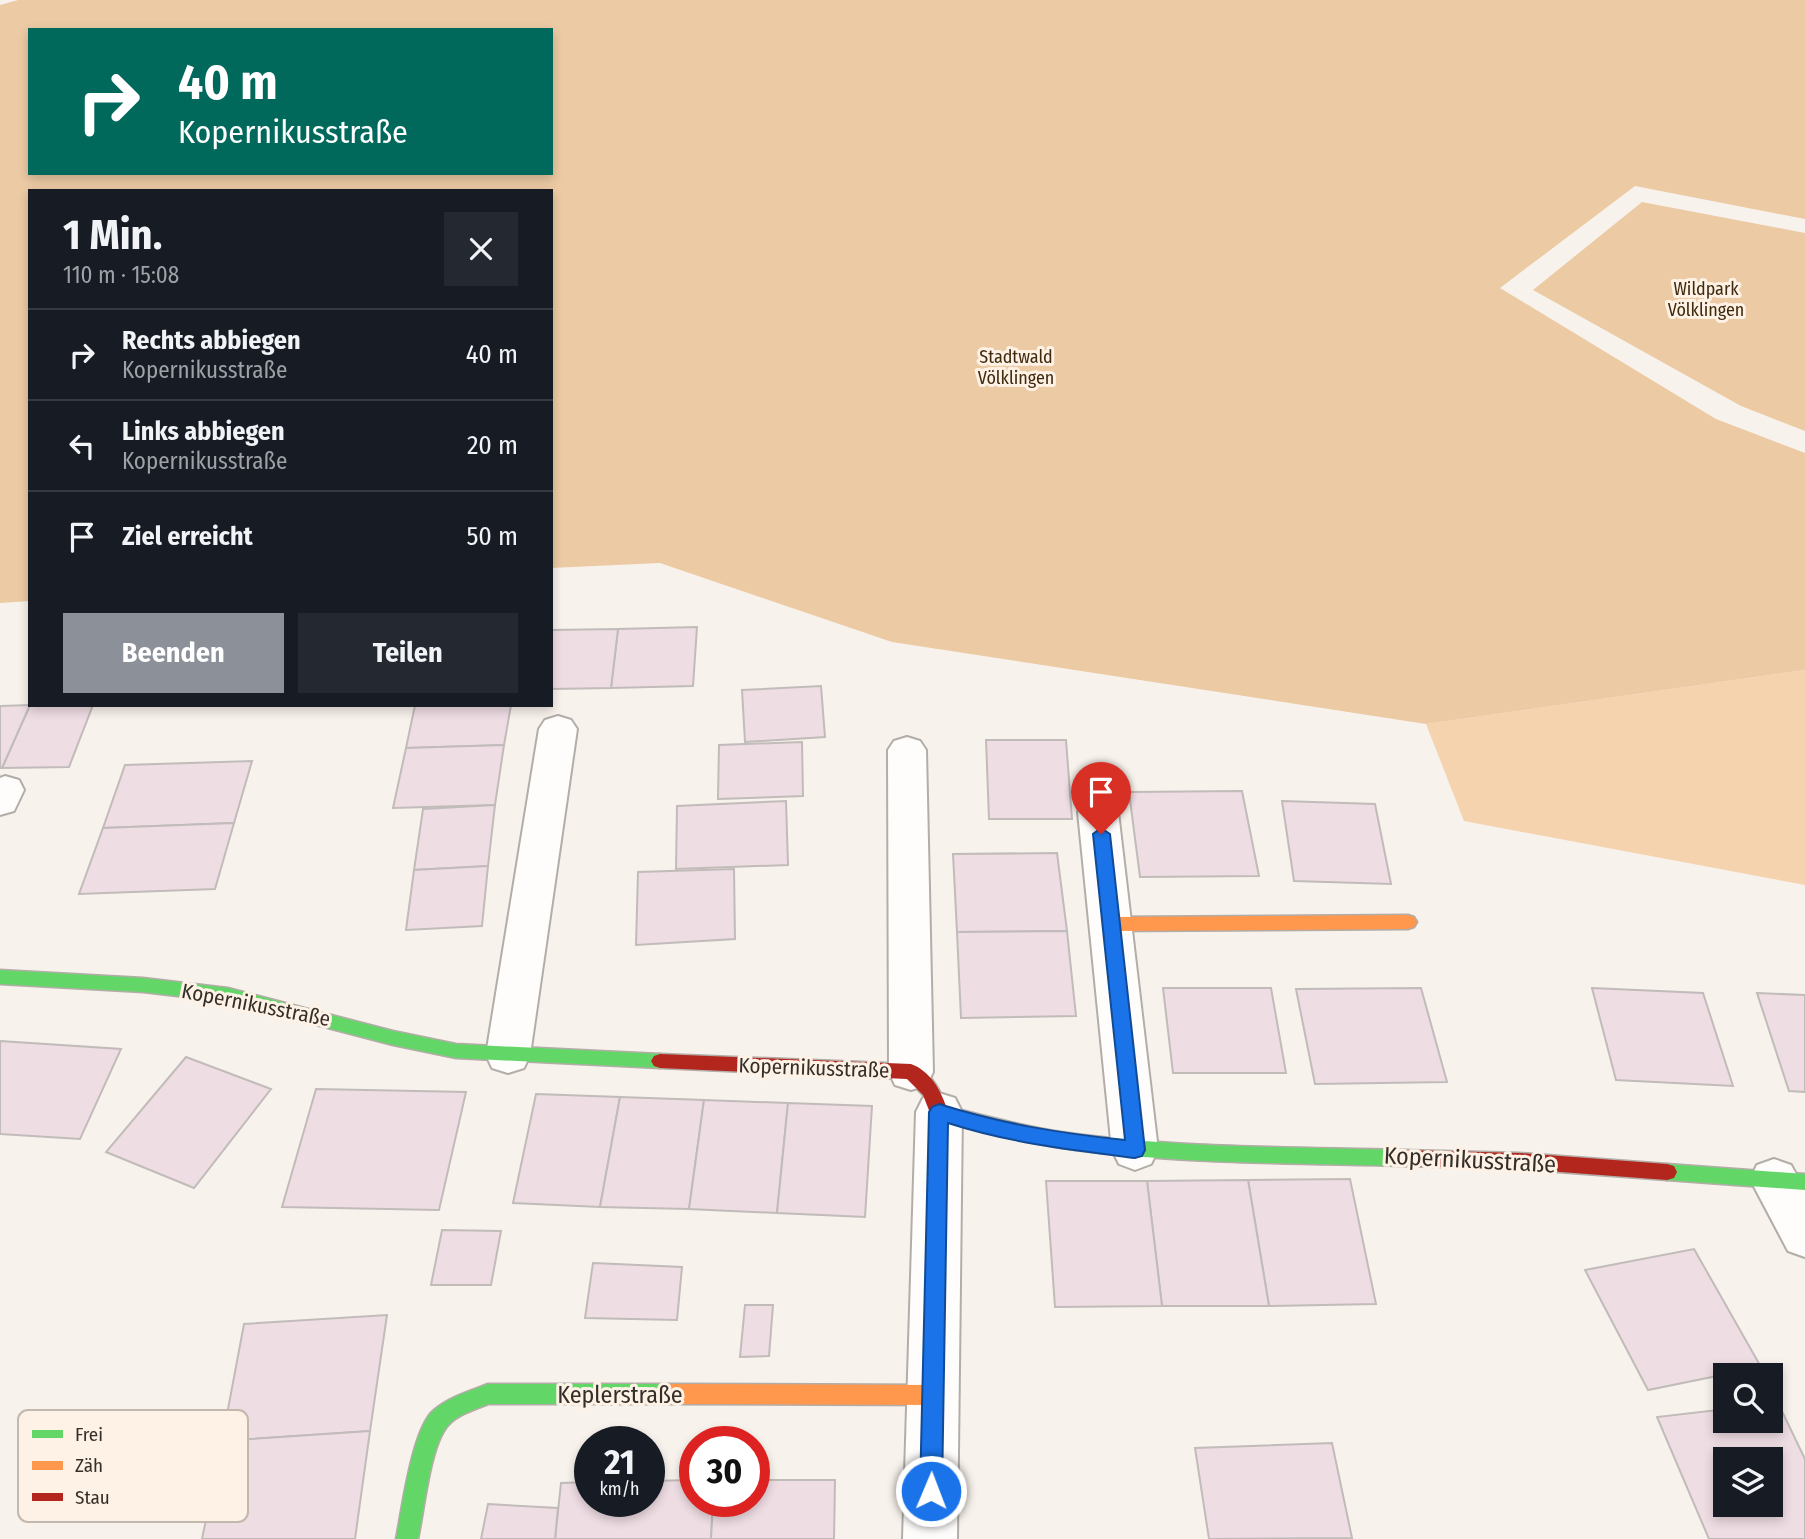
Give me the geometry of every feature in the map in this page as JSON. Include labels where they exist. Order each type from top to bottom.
[{"type":"street","points":[[508,1055],[558,729]]},
{"type":"street","name":"Kopernikusstraße","points":[[907,750],[911,1072]]},
{"type":"street","points":[[1098,812],[1135,1150]]},
{"type":"street","points":[[1112,924],[1408,922]]},
{"type":"street","name":"Kopernikusstraße","points":[[0,977],[189,989],[229,995],[294,1008],[399,1039],[450,1050],[508,1055],[911,1072],[931,1091],[939,1112],[1026,1136],[1135,1150],[1519,1161],[1789,1181]]},
{"type":"street","points":[[930,1539],[939,1112]]},
{"type":"street","points":[[1789,1181],[1805,1236]]},
{"type":"street","name":"Keplerstraße","points":[[407,1539],[428,1436],[439,1419],[456,1406],[488,1394],[933,1395]]},
{"type":"shaded area","points":[[1805,670],[1805,885],[1464,821],[1426,724]]},
{"type":"green space","name":"Stadtwald Völklingen","points":[[18,0],[1805,0],[1805,219],[1635,186],[1500,288],[1716,419],[1805,453],[1805,670],[1426,724],[892,642],[660,563],[553,568],[553,189],[28,189],[28,601],[0,603],[0,5]]},
{"type":"green space","name":"Wildpark Völklingen","points":[[1642,202],[1805,233],[1805,431],[1741,406],[1533,290]]},
{"type":"building","points":[[697,627],[693,686],[611,688],[618,629]]},
{"type":"building","points":[[618,629],[611,688],[553,689],[553,630]]},
{"type":"building","points":[[821,686],[825,737],[745,742],[742,690]]},
{"type":"building","points":[[0,706],[29,707],[2,768],[0,768]]},
{"type":"building","points":[[29,707],[92,707],[69,767],[2,768]]},
{"type":"building","points":[[415,707],[511,707],[504,745],[406,748]]},
{"type":"building","points":[[986,740],[1066,740],[1072,819],[989,819]]},
{"type":"building","points":[[802,742],[803,796],[718,799],[719,745]]},
{"type":"building","points":[[504,745],[495,805],[393,808],[406,748]]},
{"type":"building","points":[[252,761],[234,823],[103,828],[125,765]]},
{"type":"building","points":[[1242,791],[1259,876],[1140,877],[1129,792]]},
{"type":"building","points":[[786,801],[788,865],[676,869],[677,806]]},
{"type":"building","points":[[1282,801],[1375,804],[1391,884],[1294,881]]},
{"type":"building","points":[[495,805],[488,866],[414,870],[423,809]]},
{"type":"building","points":[[234,823],[215,889],[79,894],[103,828]]},
{"type":"building","points":[[1057,853],[1067,931],[957,932],[953,854]]},
{"type":"building","points":[[488,866],[482,926],[406,930],[414,870]]},
{"type":"building","points":[[734,869],[735,939],[636,945],[638,872]]},
{"type":"building","points":[[1067,931],[1076,1016],[961,1018],[957,932]]},
{"type":"building","points":[[1163,988],[1271,988],[1286,1073],[1173,1073]]},
{"type":"building","points":[[1421,988],[1447,1082],[1315,1084],[1296,989]]},
{"type":"building","points":[[1592,988],[1703,993],[1733,1086],[1616,1080]]},
{"type":"building","points":[[1757,993],[1805,995],[1805,1092],[1789,1091]]},
{"type":"building","points":[[0,1041],[121,1049],[80,1139],[0,1134]]},
{"type":"building","points":[[186,1057],[271,1089],[194,1188],[106,1152]]},
{"type":"building","points":[[316,1089],[466,1092],[439,1210],[282,1207]]},
{"type":"building","points":[[536,1094],[620,1097],[600,1207],[513,1203]]},
{"type":"building","points":[[620,1097],[704,1100],[689,1209],[600,1207]]},
{"type":"building","points":[[704,1100],[788,1103],[777,1213],[689,1209]]},
{"type":"building","points":[[788,1103],[872,1106],[865,1217],[777,1213]]},
{"type":"building","points":[[1350,1179],[1376,1304],[1269,1306],[1248,1180]]},
{"type":"building","points":[[1248,1180],[1269,1306],[1162,1306],[1147,1181]]},
{"type":"building","points":[[1046,1181],[1147,1181],[1162,1306],[1055,1307]]},
{"type":"building","points":[[442,1230],[501,1231],[491,1285],[431,1285]]},
{"type":"building","points":[[1694,1249],[1759,1363],[1713,1363],[1713,1377],[1648,1390],[1585,1270]]},
{"type":"building","points":[[593,1263],[682,1267],[677,1320],[585,1318]]},
{"type":"building","points":[[745,1305],[773,1305],[769,1356],[740,1357]]},
{"type":"building","points":[[387,1315],[370,1431],[248,1439],[248,1410],[228,1410],[244,1324]]},
{"type":"building","points":[[1713,1411],[1713,1433],[1783,1433],[1783,1413],[1805,1459],[1805,1539],[1709,1539],[1657,1417]]},
{"type":"building","points":[[370,1431],[355,1539],[202,1539],[205,1522],[248,1522],[248,1439]]},
{"type":"building","points":[[1332,1443],[1352,1538],[1209,1539],[1195,1448]]},
{"type":"building","points":[[679,1480],[679,1517],[712,1517],[711,1539],[555,1539],[561,1483],[574,1483],[574,1517],[665,1517],[665,1481]]},
{"type":"building","points":[[770,1480],[835,1480],[834,1539],[711,1539],[712,1517],[770,1517]]},
{"type":"building","points":[[488,1504],[558,1508],[555,1539],[481,1539]]},
{"type":"traffic: fast","points":[[0,977],[143,985],[228,995],[393,1038],[456,1051],[660,1061]]},
{"type":"traffic: fast","points":[[946,1114],[1058,1140],[1115,1147],[1230,1154],[1403,1158]]},
{"type":"traffic: fast","points":[[1667,1172],[1805,1182]]},
{"type":"traffic: fast","points":[[407,1539],[427,1442],[439,1419],[456,1407],[488,1394],[667,1394]]},
{"type":"traffic: slow","points":[[1112,924],[1408,922]]},
{"type":"traffic: slow","points":[[667,1394],[933,1395]]},
{"type":"traffic: jam","points":[[660,1061],[911,1072],[931,1091],[939,1112],[946,1114]]},
{"type":"traffic: jam","points":[[1403,1158],[1519,1161],[1667,1172]]},
{"type":"route","points":[[931,1491],[939,1112],[993,1129],[1037,1138],[1135,1150],[1101,834]]}]
